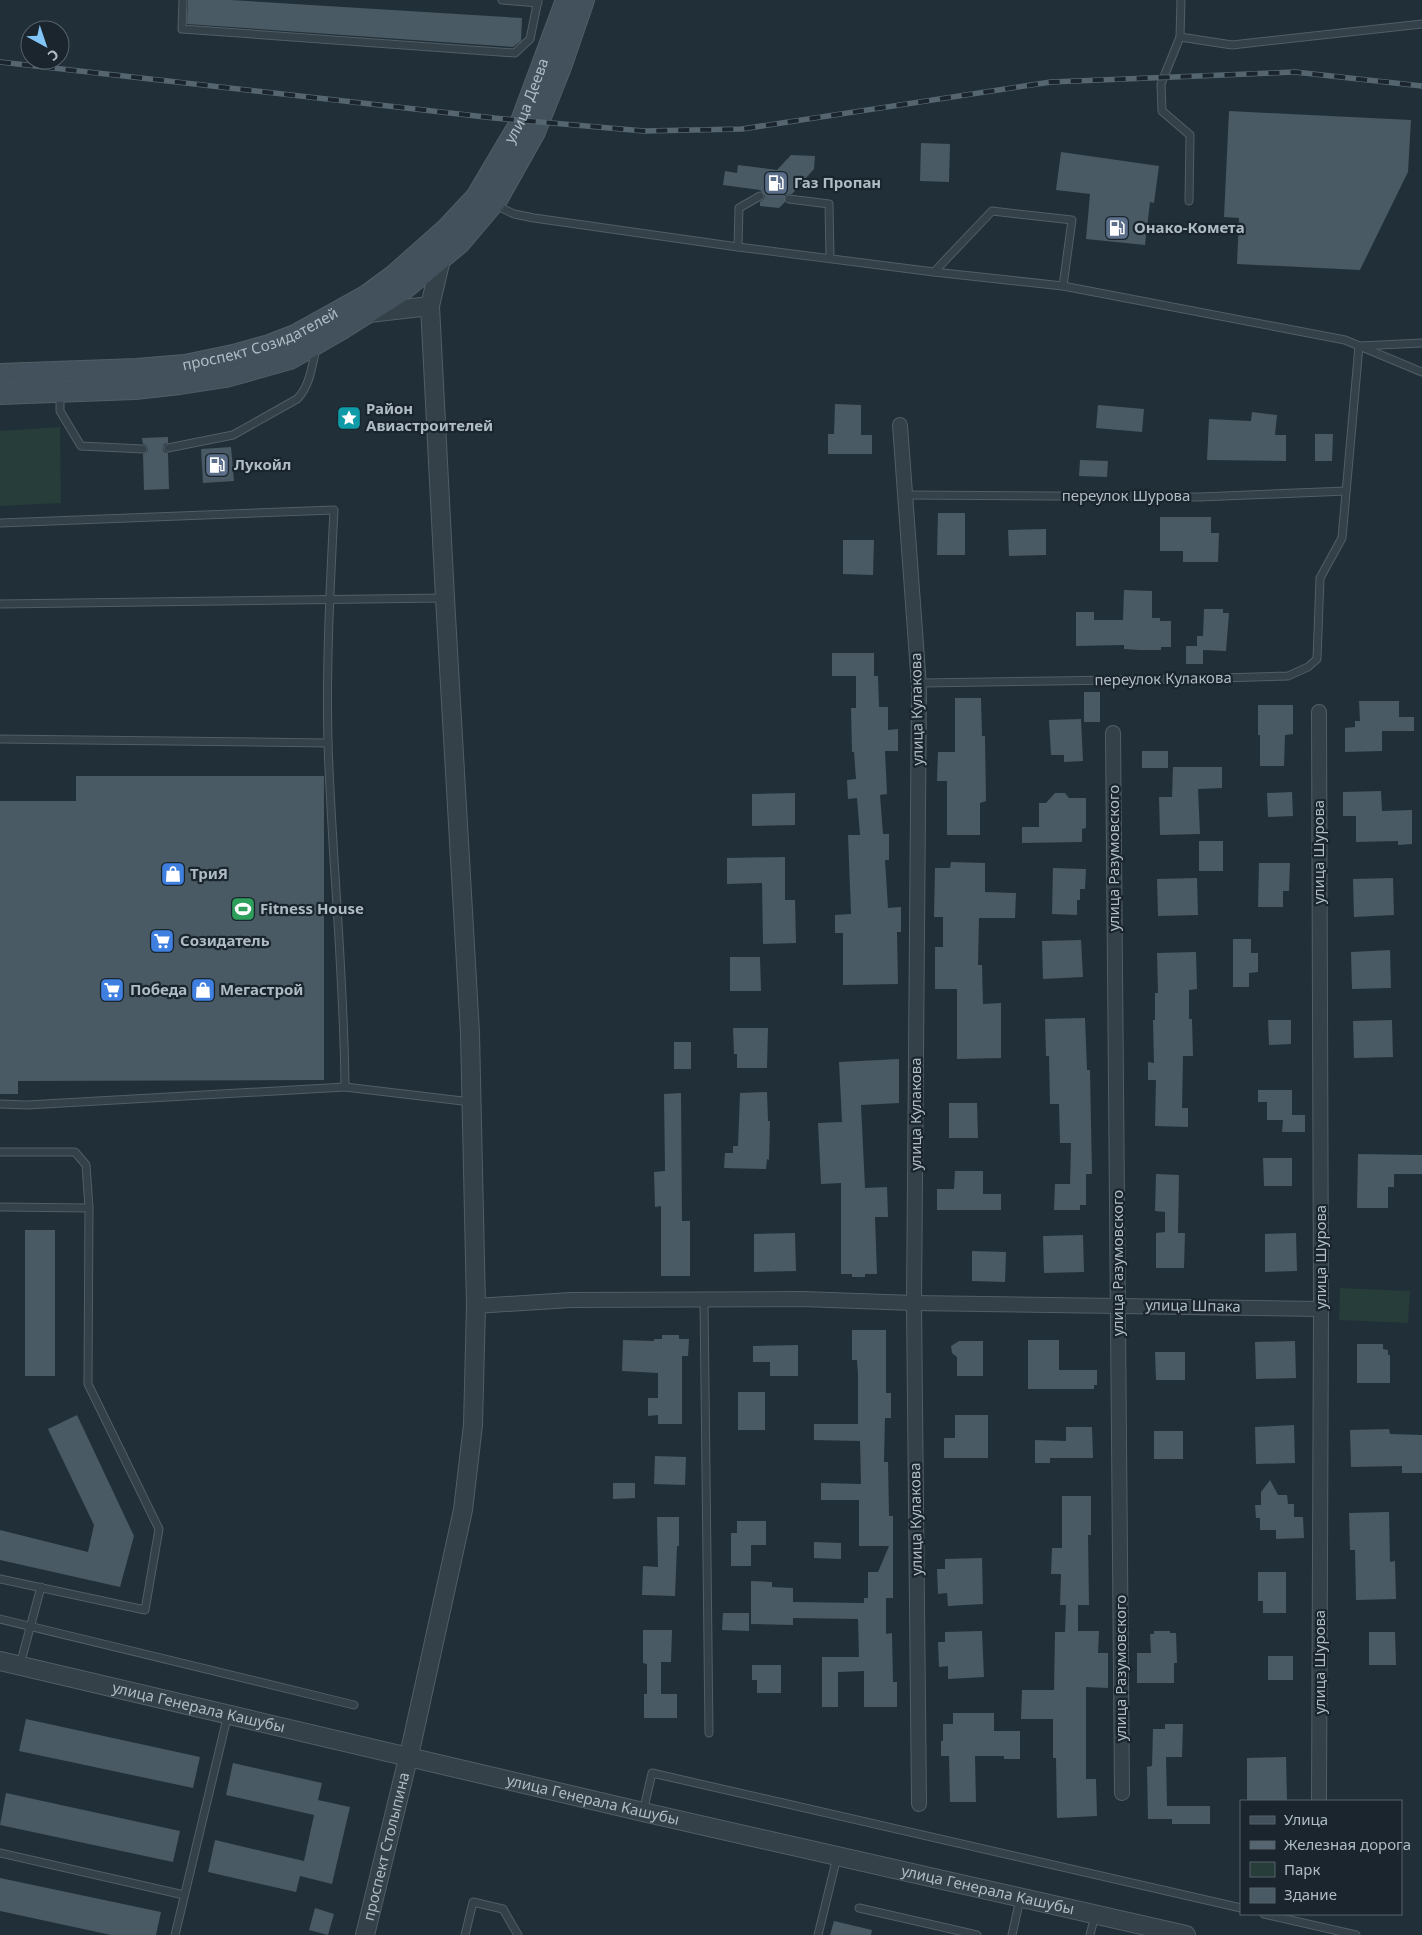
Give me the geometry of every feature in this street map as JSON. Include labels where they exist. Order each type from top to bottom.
[{"type":"main road","name":"улица Деева","points":[[484,200],[522,120],[566,0]]},
{"type":"main road","points":[[0,394],[135,389],[226,377],[290,359],[402,291],[460,243],[484,200],[535,132],[561,68],[584,0]]},
{"type":"main road","name":"проспект Созидателей","points":[[0,374],[136,369],[184,365],[269,345],[294,335],[367,295],[393,276],[484,200]]},
{"type":"street","name":"проспект Столыпина","points":[[365,1935],[408,1756],[463,1510],[473,1424],[476,1306],[470,1033],[430,306],[441,258]]},
{"type":"street","points":[[368,313],[430,306]]},
{"type":"street","name":"улица Кулакова","points":[[900,425],[919,686],[914,1303],[919,1804]]},
{"type":"street","name":"улица Шурова","points":[[1319,712],[1321,1309],[1319,1800]]},
{"type":"street","name":"улица Разумовского","points":[[1113,733],[1122,1793]]},
{"type":"street","name":"улица Шпака","points":[[476,1306],[571,1300],[704,1299],[1321,1309]]},
{"type":"street","name":"улица Генерала Кашубы","points":[[0,1661],[643,1812],[1186,1935]]},
{"type":"lane","points":[[182,0],[182,30],[516,53],[530,39],[538,1],[502,0]]},
{"type":"lane","points":[[1181,0],[1180,37],[1161,84],[1162,111],[1190,135],[1189,201]]},
{"type":"lane","points":[[1180,37],[1232,45],[1422,24]]},
{"type":"lane","points":[[738,247],[738,208],[760,196]]},
{"type":"lane","points":[[789,199],[829,204],[830,258]]},
{"type":"lane","points":[[484,200],[514,214],[534,218],[738,247],[1063,286],[1345,340],[1422,372]]},
{"type":"lane","points":[[934,272],[992,211],[1072,220],[1063,286]]},
{"type":"lane","points":[[1359,346],[1422,343]]},
{"type":"lane","points":[[168,448],[232,434],[297,399],[303,392],[309,378],[317,344]]},
{"type":"lane","points":[[1346,491],[1359,346]]},
{"type":"lane","points":[[60,392],[60,411],[81,446],[143,449]]},
{"type":"lane","name":"переулок Шурова","points":[[905,495],[1200,497],[1346,491]]},
{"type":"lane","name":"переулок Кулакова","points":[[922,682],[1288,676],[1308,667],[1317,659],[1320,578],[1342,538],[1346,491]]},
{"type":"lane","points":[[0,523],[334,510],[330,600],[328,743],[344,1025],[345,1087]]},
{"type":"lane","points":[[0,604],[445,598]]},
{"type":"lane","points":[[0,739],[328,743]]},
{"type":"lane","points":[[0,1104],[27,1105],[345,1087],[472,1102]]},
{"type":"lane","points":[[0,1152],[75,1152],[86,1165],[88,1208],[88,1384],[159,1529],[145,1610],[0,1578]]},
{"type":"lane","points":[[0,1207],[88,1208]]},
{"type":"lane","points":[[704,1299],[709,1733]]},
{"type":"lane","points":[[20,1665],[41,1587]]},
{"type":"lane","points":[[0,1619],[354,1705]]},
{"type":"lane","points":[[174,1935],[228,1714]]},
{"type":"lane","points":[[643,1812],[652,1773],[1240,1908]]},
{"type":"lane","points":[[0,1853],[184,1895]]},
{"type":"lane","points":[[818,1935],[837,1856]]},
{"type":"lane","points":[[1012,1935],[1020,1898]]},
{"type":"lane","points":[[466,1935],[473,1902],[503,1909],[518,1935]]},
{"type":"lane","points":[[858,1908],[977,1935]]},
{"type":"lane","points":[[1090,1935],[1095,1914]]},
{"type":"lane","points":[[1268,1915],[1340,1933],[1356,1935]]},
{"type":"green space","points":[[60,427],[61,503],[0,506],[0,431]]},
{"type":"green space","points":[[1340,1288],[1410,1291],[1408,1323],[1339,1320]]},
{"type":"building","points":[[188,0],[231,0],[522,18],[521,41],[513,47],[187,24]]},
{"type":"building","points":[[1229,111],[1411,120],[1408,172],[1360,270],[1237,264],[1239,218],[1224,217]]},
{"type":"building","points":[[921,143],[950,144],[949,182],[920,181]]},
{"type":"building","points":[[1061,152],[1159,166],[1154,203],[1150,202],[1145,245],[1086,239],[1090,194],[1056,190]]},
{"type":"building","points":[[791,155],[815,156],[814,169],[792,194],[785,195],[785,202],[779,208],[760,206],[760,202],[765,196],[760,190],[723,185],[725,171],[737,173],[738,165],[777,170]]},
{"type":"building","points":[[835,404],[861,405],[861,435],[872,435],[872,454],[828,454],[828,434],[834,434]]},
{"type":"building","points":[[1098,405],[1144,409],[1142,432],[1096,428]]},
{"type":"building","points":[[1252,412],[1277,415],[1275,435],[1286,435],[1286,461],[1207,460],[1209,419],[1251,421]]},
{"type":"building","points":[[1315,434],[1333,434],[1332,461],[1315,461]]},
{"type":"building","points":[[168,437],[168,443],[164,444],[163,449],[164,452],[168,453],[169,489],[144,490],[143,454],[148,449],[143,444],[142,438]]},
{"type":"building","name":"Лукойл","points":[[231,447],[234,481],[203,483],[201,449]]},
{"type":"building","points":[[1080,460],[1108,461],[1107,477],[1079,476]]},
{"type":"building","points":[[938,513],[965,513],[965,555],[937,555]]},
{"type":"building","points":[[1160,517],[1211,517],[1211,533],[1219,533],[1218,562],[1183,562],[1183,551],[1160,551]]},
{"type":"building","points":[[1046,529],[1046,555],[1009,556],[1008,530]]},
{"type":"building","points":[[843,540],[874,540],[873,575],[843,574]]},
{"type":"building","points":[[1124,590],[1152,591],[1152,618],[1160,618],[1160,621],[1171,621],[1171,647],[1161,647],[1161,650],[1140,650],[1124,649],[1124,645],[1076,646],[1076,612],[1094,612],[1094,620],[1123,620]]},
{"type":"building","points":[[1204,609],[1223,609],[1223,613],[1229,613],[1226,651],[1203,650],[1203,664],[1186,664],[1186,646],[1197,646],[1197,636],[1203,636]]},
{"type":"building","points":[[832,653],[874,653],[874,676],[878,676],[879,707],[888,707],[888,730],[898,729],[898,751],[885,751],[887,794],[880,795],[883,834],[889,834],[889,860],[885,860],[888,908],[901,907],[901,932],[897,932],[898,984],[843,985],[843,933],[835,933],[835,915],[851,914],[848,835],[860,835],[857,798],[848,799],[847,780],[856,779],[854,752],[852,752],[851,708],[856,708],[856,676],[832,676]]},
{"type":"building","points":[[1084,692],[1100,692],[1100,722],[1084,722]]},
{"type":"building","points":[[955,698],[981,698],[982,736],[985,736],[986,801],[980,803],[980,835],[947,835],[947,781],[937,781],[938,752],[955,752]]},
{"type":"building","points":[[1359,701],[1399,701],[1399,717],[1414,717],[1414,731],[1382,731],[1382,751],[1345,752],[1345,728],[1355,727],[1355,721],[1360,721]]},
{"type":"building","points":[[1258,705],[1293,705],[1293,734],[1285,735],[1284,766],[1260,766]]},
{"type":"building","points":[[1081,719],[1083,761],[1064,762],[1064,755],[1051,755],[1049,720]]},
{"type":"building","points":[[1142,751],[1168,751],[1168,768],[1142,768]]},
{"type":"building","points":[[1173,767],[1222,767],[1222,788],[1198,789],[1200,834],[1160,835],[1159,797],[1172,797]]},
{"type":"building","name":"Созидатель","points":[[76,776],[324,776],[324,1080],[18,1081],[18,1094],[0,1094],[0,801],[76,801]]},
{"type":"building","points":[[1381,791],[1382,811],[1412,810],[1412,844],[1398,845],[1398,841],[1356,842],[1356,816],[1343,816],[1343,792]]},
{"type":"building","points":[[1292,792],[1293,816],[1268,817],[1267,793]]},
{"type":"building","points":[[795,793],[795,825],[752,826],[752,794]]},
{"type":"building","points":[[1055,793],[1065,793],[1069,798],[1086,798],[1086,828],[1082,829],[1082,842],[1022,843],[1022,827],[1039,827],[1039,803],[1046,803]]},
{"type":"building","points":[[1199,841],[1223,841],[1223,871],[1199,871]]},
{"type":"building","points":[[785,857],[785,900],[795,900],[796,943],[763,944],[762,883],[727,884],[727,858]]},
{"type":"building","points":[[951,862],[985,863],[985,892],[1016,893],[1015,918],[979,918],[978,965],[982,965],[983,1004],[1001,1003],[1001,1058],[957,1059],[957,989],[935,989],[935,947],[943,947],[943,917],[934,917],[935,868],[950,868]]},
{"type":"building","points":[[1259,863],[1290,863],[1289,891],[1283,891],[1283,907],[1258,907]]},
{"type":"building","points":[[1053,868],[1086,869],[1085,889],[1080,889],[1080,900],[1077,900],[1077,915],[1052,914]]},
{"type":"building","points":[[1197,878],[1198,915],[1158,916],[1157,879]]},
{"type":"building","points":[[1393,878],[1394,915],[1354,917],[1353,879]]},
{"type":"building","points":[[1233,939],[1251,939],[1251,953],[1258,953],[1258,972],[1249,973],[1249,987],[1233,987]]},
{"type":"building","points":[[1081,940],[1083,977],[1043,979],[1042,941]]},
{"type":"building","points":[[1390,950],[1391,988],[1352,989],[1351,952]]},
{"type":"building","points":[[1196,952],[1197,989],[1189,990],[1189,1019],[1192,1019],[1193,1056],[1183,1056],[1182,1108],[1188,1108],[1188,1127],[1155,1126],[1156,1080],[1148,1080],[1148,1062],[1154,1063],[1153,1020],[1155,1020],[1155,993],[1158,993],[1157,953]]},
{"type":"building","points":[[730,957],[760,957],[761,991],[730,991]]},
{"type":"building","points":[[1085,1018],[1087,1070],[1090,1070],[1092,1174],[1086,1174],[1086,1205],[1080,1205],[1080,1210],[1054,1210],[1055,1184],[1070,1184],[1071,1143],[1060,1143],[1059,1104],[1050,1104],[1049,1056],[1046,1056],[1045,1019]]},
{"type":"building","points":[[1268,1020],[1291,1020],[1291,1044],[1269,1045]]},
{"type":"building","points":[[1392,1020],[1393,1057],[1354,1058],[1353,1021]]},
{"type":"building","points":[[733,1028],[768,1028],[767,1068],[737,1068],[737,1054],[734,1054]]},
{"type":"building","points":[[674,1042],[691,1042],[691,1069],[674,1069]]},
{"type":"building","points":[[899,1059],[899,1103],[861,1105],[865,1188],[887,1187],[888,1217],[875,1217],[877,1274],[865,1274],[865,1277],[852,1277],[852,1274],[841,1274],[841,1183],[821,1184],[818,1123],[842,1122],[839,1062]]},
{"type":"building","points":[[1258,1090],[1292,1090],[1292,1115],[1305,1115],[1305,1132],[1282,1132],[1283,1120],[1267,1120],[1267,1102],[1258,1102]]},
{"type":"building","points":[[767,1092],[768,1121],[770,1121],[769,1160],[767,1159],[766,1169],[724,1168],[725,1153],[733,1153],[733,1146],[738,1146],[740,1093]]},
{"type":"building","points":[[681,1093],[682,1221],[690,1221],[690,1276],[661,1276],[661,1206],[655,1207],[654,1172],[665,1171],[664,1094]]},
{"type":"building","points":[[949,1103],[977,1103],[978,1138],[949,1138]]},
{"type":"building","points":[[1358,1154],[1422,1155],[1422,1174],[1394,1174],[1394,1187],[1388,1187],[1388,1208],[1357,1208]]},
{"type":"building","points":[[1263,1158],[1292,1158],[1292,1186],[1264,1186]]},
{"type":"building","points":[[955,1171],[983,1171],[983,1194],[1001,1194],[1001,1210],[937,1210],[937,1189],[954,1189]]},
{"type":"building","points":[[1156,1174],[1179,1175],[1178,1233],[1185,1233],[1184,1268],[1156,1268],[1156,1233],[1165,1232],[1165,1212],[1155,1211]]},
{"type":"building","points":[[25,1230],[55,1230],[55,1376],[25,1376]]},
{"type":"building","points":[[795,1233],[796,1271],[754,1272],[754,1234]]},
{"type":"building","points":[[1296,1233],[1297,1271],[1265,1272],[1265,1234]]},
{"type":"building","points":[[1083,1235],[1084,1272],[1044,1273],[1043,1236]]},
{"type":"building","points":[[972,1251],[1006,1252],[1005,1282],[972,1281]]},
{"type":"building","points":[[852,1330],[886,1330],[886,1393],[891,1393],[891,1418],[885,1418],[884,1462],[888,1462],[889,1516],[893,1516],[893,1598],[886,1598],[886,1634],[892,1633],[893,1682],[897,1682],[897,1707],[864,1707],[864,1671],[838,1672],[838,1707],[822,1707],[822,1657],[859,1657],[858,1619],[793,1618],[793,1625],[751,1624],[751,1581],[772,1582],[772,1587],[793,1588],[793,1602],[864,1603],[864,1598],[868,1598],[868,1572],[878,1572],[889,1546],[859,1546],[859,1500],[821,1500],[821,1483],[861,1484],[860,1441],[814,1440],[814,1424],[858,1424],[858,1375],[857,1360],[852,1360]]},
{"type":"building","points":[[662,1335],[679,1335],[679,1339],[689,1339],[688,1356],[682,1356],[682,1424],[658,1424],[658,1415],[648,1416],[648,1398],[658,1398],[658,1373],[622,1371],[623,1340],[654,1341],[654,1339],[662,1339]]},
{"type":"building","points":[[1028,1340],[1059,1340],[1059,1370],[1097,1370],[1097,1385],[1094,1385],[1094,1389],[1028,1389]]},
{"type":"building","points":[[959,1341],[983,1341],[983,1376],[957,1376],[957,1357],[952,1353],[951,1346]]},
{"type":"building","points":[[1295,1341],[1296,1378],[1256,1379],[1255,1342]]},
{"type":"building","points":[[1357,1344],[1383,1344],[1383,1349],[1388,1350],[1388,1355],[1390,1355],[1390,1383],[1357,1383]]},
{"type":"building","points":[[798,1345],[798,1376],[770,1376],[770,1362],[753,1362],[753,1346]]},
{"type":"building","points":[[1155,1352],[1185,1352],[1185,1380],[1156,1380]]},
{"type":"building","points":[[738,1392],[765,1392],[765,1430],[738,1430]]},
{"type":"building","points":[[77,1415],[134,1536],[120,1587],[0,1560],[0,1530],[88,1552],[94,1525],[48,1429]]},
{"type":"building","points":[[955,1415],[988,1415],[988,1458],[944,1458],[944,1438],[955,1438]]},
{"type":"building","points":[[1294,1425],[1295,1463],[1256,1464],[1255,1427]]},
{"type":"building","points":[[1066,1427],[1092,1427],[1093,1458],[1050,1458],[1050,1463],[1035,1463],[1035,1440],[1066,1441]]},
{"type":"building","points":[[1389,1429],[1390,1434],[1422,1435],[1422,1473],[1402,1473],[1402,1466],[1351,1467],[1350,1430]]},
{"type":"building","points":[[1154,1431],[1183,1431],[1183,1459],[1154,1459]]},
{"type":"building","points":[[655,1456],[686,1457],[685,1485],[654,1484]]},
{"type":"building","points":[[1270,1480],[1278,1495],[1287,1495],[1288,1504],[1294,1504],[1294,1517],[1303,1517],[1304,1538],[1276,1539],[1276,1530],[1260,1530],[1260,1518],[1256,1518],[1255,1505],[1261,1505],[1261,1492]]},
{"type":"building","points":[[613,1483],[635,1483],[635,1498],[613,1499]]},
{"type":"building","points":[[1062,1496],[1091,1496],[1091,1535],[1088,1535],[1089,1605],[1078,1605],[1078,1631],[1099,1631],[1098,1653],[1108,1653],[1108,1688],[1086,1687],[1086,1779],[1096,1779],[1097,1816],[1057,1818],[1056,1758],[1053,1758],[1053,1719],[1021,1719],[1022,1690],[1054,1690],[1055,1632],[1065,1632],[1066,1605],[1060,1605],[1061,1574],[1051,1574],[1052,1548],[1062,1548]]},
{"type":"building","points":[[1389,1512],[1390,1562],[1395,1561],[1396,1599],[1356,1600],[1355,1550],[1350,1550],[1349,1513]]},
{"type":"building","points":[[657,1517],[679,1517],[675,1596],[642,1595],[643,1566],[658,1567]]},
{"type":"building","points":[[737,1521],[766,1521],[766,1545],[751,1545],[751,1566],[731,1566],[731,1533],[737,1533]]},
{"type":"building","points":[[814,1542],[841,1543],[841,1559],[814,1558]]},
{"type":"building","points":[[982,1558],[983,1604],[948,1606],[947,1593],[938,1594],[937,1569],[945,1569],[945,1559]]},
{"type":"building","points":[[1258,1572],[1286,1572],[1286,1613],[1263,1613],[1263,1601],[1258,1601]]},
{"type":"building","points":[[723,1613],[749,1613],[749,1631],[722,1630]]},
{"type":"building","points":[[643,1630],[672,1630],[671,1662],[661,1662],[661,1694],[677,1694],[677,1718],[644,1718],[644,1694],[647,1694],[647,1664],[643,1663]]},
{"type":"building","points":[[982,1631],[984,1677],[948,1679],[948,1666],[939,1667],[938,1642],[945,1642],[945,1632]]},
{"type":"building","points":[[1154,1631],[1176,1633],[1177,1663],[1174,1663],[1174,1683],[1137,1683],[1137,1653],[1151,1653],[1150,1634],[1154,1634]]},
{"type":"building","points":[[1369,1632],[1395,1632],[1396,1665],[1369,1665]]},
{"type":"building","points":[[1268,1656],[1293,1656],[1293,1680],[1268,1680]]},
{"type":"building","points":[[752,1665],[781,1665],[781,1693],[757,1693],[757,1680],[752,1680]]},
{"type":"building","points":[[953,1713],[994,1713],[994,1731],[1020,1731],[1020,1759],[1004,1759],[1004,1756],[975,1756],[976,1802],[950,1802],[949,1756],[941,1756],[941,1741],[943,1741],[943,1724],[953,1724]]},
{"type":"building","points":[[26,1719],[200,1757],[193,1788],[19,1751]]},
{"type":"building","points":[[1165,1724],[1183,1724],[1182,1757],[1166,1757],[1167,1806],[1210,1806],[1210,1824],[1172,1824],[1172,1819],[1148,1819],[1147,1767],[1152,1766],[1153,1729],[1165,1729]]},
{"type":"building","points":[[1286,1757],[1287,1800],[1247,1800],[1247,1758]]},
{"type":"building","points":[[233,1763],[322,1783],[318,1800],[350,1807],[332,1884],[300,1876],[296,1892],[208,1872],[215,1840],[304,1861],[314,1815],[226,1795]]},
{"type":"building","points":[[6,1793],[180,1831],[173,1862],[0,1825]]},
{"type":"building","points":[[0,1878],[161,1912],[156,1935],[111,1935],[0,1911]]},
{"type":"building","points":[[315,1908],[334,1914],[328,1935],[309,1930]]},
{"type":"building","points":[[834,1921],[872,1930],[871,1935],[830,1935]]},
{"type":"railway","points":[[0,62],[494,118],[644,131],[742,129],[1051,82],[1295,72],[1422,86]]},
{"type":"place","name":"Газ Пропан","points":[[776,183]]},
{"type":"place","name":"Онако-Комета","points":[[1117,228]]},
{"type":"place","name":"Район Авиастроителей","points":[[349,418]]},
{"type":"place","name":"Лукойл","points":[[217,465]]},
{"type":"place","name":"ТриЯ","points":[[173,874]]},
{"type":"place","name":"Fitness House","points":[[243,909]]},
{"type":"place","name":"Созидатель","points":[[162,941]]},
{"type":"place","name":"Победа","points":[[112,990]]},
{"type":"place","name":"Мегастрой","points":[[203,990]]}]
